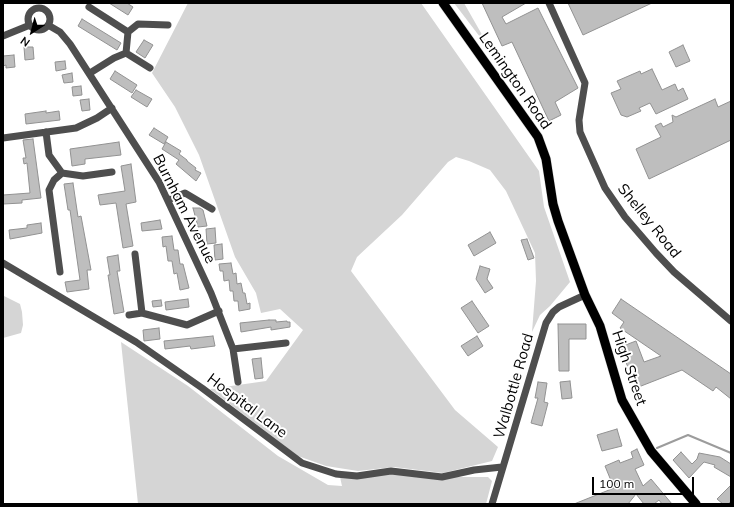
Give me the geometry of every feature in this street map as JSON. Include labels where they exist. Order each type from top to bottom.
[{"type":"main road","name":"Lemington Road","points":[[444,3],[538,137],[546,159],[553,204],[585,295]]},
{"type":"main road","name":"High Street","points":[[585,295],[600,326],[622,400],[651,451],[696,504]]},
{"type":"street","name":"Shelley Road","points":[[549,3],[585,83],[579,120],[580,132],[605,188],[642,238],[674,272],[731,321]]},
{"type":"street","points":[[32,6],[45,10],[50,17],[48,25],[39,30],[30,25],[29,15],[32,6]]},
{"type":"street","points":[[89,7],[128,32]]},
{"type":"street","points":[[126,53],[128,32],[138,24],[168,25]]},
{"type":"street","points":[[3,36],[30,25]]},
{"type":"street","name":"Burnham Avenue","points":[[48,25],[60,32],[70,44],[160,182],[218,311],[233,349],[238,382]]},
{"type":"street","points":[[90,73],[114,58],[126,53]]},
{"type":"street","points":[[126,53],[150,68]]},
{"type":"street","points":[[3,138],[76,128],[85,125],[112,108]]},
{"type":"street","points":[[46,132],[50,155],[62,173],[84,176],[112,172]]},
{"type":"street","points":[[60,272],[50,190],[54,180],[62,173]]},
{"type":"street","points":[[168,200],[185,193],[212,209]]},
{"type":"street","points":[[135,254],[142,312]]},
{"type":"street","name":"Hospital Lane","points":[[3,263],[136,342],[202,388],[302,464],[336,474],[357,476],[390,471],[442,477],[474,470],[502,468]]},
{"type":"street","name":"Walbottle Road","points":[[492,504],[549,317],[559,307],[585,295]]},
{"type":"street","points":[[129,316],[142,312],[187,325],[218,311]]},
{"type":"street","points":[[233,349],[286,343]]},
{"type":"shaded area","points":[[188,3],[421,3],[539,171],[544,207],[570,282],[550,306],[540,315],[532,332],[536,281],[535,253],[506,191],[490,170],[469,161],[456,157],[448,162],[402,215],[357,257],[351,271],[455,410],[498,447],[492,461],[443,473],[394,467],[358,471],[326,466],[298,456],[210,389],[266,381],[303,330],[280,309],[261,313],[256,293],[235,257],[199,155],[175,107],[152,73]]},
{"type":"shaded area","points":[[454,3],[464,3],[493,54]]},
{"type":"shaded area","points":[[4,296],[20,304],[23,325],[21,333],[3,338]]},
{"type":"shaded area","points":[[121,342],[188,386],[278,456],[328,485],[342,486],[340,477],[389,474],[488,477],[492,481],[486,504],[138,504]]},
{"type":"building","points":[[109,3],[127,3],[133,7],[128,15]]},
{"type":"building","points":[[482,3],[526,3],[502,17],[506,24],[538,8],[578,88],[555,102],[561,115],[549,121],[512,42],[502,46]]},
{"type":"building","points":[[568,3],[652,3],[583,35]]},
{"type":"building","points":[[82,19],[121,43],[117,50],[78,26]]},
{"type":"building","points":[[144,40],[153,45],[145,58],[136,52]]},
{"type":"building","points":[[683,45],[690,61],[676,67],[669,52]]},
{"type":"building","points":[[24,47],[33,47],[34,59],[25,60]]},
{"type":"building","points":[[14,55],[15,67],[6,68],[6,65],[3,66],[3,56]]},
{"type":"building","points":[[65,61],[66,69],[56,71],[55,62]]},
{"type":"building","points":[[652,69],[662,90],[675,84],[678,91],[683,88],[688,99],[656,114],[650,103],[639,108],[641,111],[627,117],[621,115],[611,93],[621,89],[617,81],[640,71],[641,74]]},
{"type":"building","points":[[115,71],[137,85],[132,93],[110,79]]},
{"type":"building","points":[[72,73],[73,82],[64,83],[62,75]]},
{"type":"building","points":[[81,86],[82,95],[73,96],[72,87]]},
{"type":"building","points":[[136,90],[152,99],[147,107],[131,97]]},
{"type":"building","points":[[89,99],[90,110],[82,111],[80,100]]},
{"type":"building","points":[[715,99],[718,107],[731,101],[731,140],[649,179],[636,149],[661,137],[655,126],[661,123],[663,127],[673,122],[672,115],[676,117]]},
{"type":"building","points":[[46,111],[46,113],[59,111],[60,120],[26,124],[25,114]]},
{"type":"building","points":[[154,128],[168,137],[164,144],[149,135]]},
{"type":"building","points":[[33,139],[41,198],[22,200],[22,203],[3,204],[3,195],[30,193],[27,163],[24,164],[23,158],[26,158],[23,140]]},
{"type":"building","points":[[119,142],[121,155],[85,159],[85,164],[72,166],[70,149]]},
{"type":"building","points":[[166,142],[181,151],[179,154],[196,168],[195,170],[201,173],[196,181],[176,164],[179,160],[162,149]]},
{"type":"building","points":[[131,164],[136,202],[126,204],[133,246],[123,248],[116,203],[100,205],[98,195],[125,191],[121,166]]},
{"type":"building","points":[[73,183],[78,217],[81,216],[91,270],[87,270],[89,289],[67,292],[65,282],[80,280],[70,210],[68,210],[64,184]]},
{"type":"building","points":[[193,208],[200,208],[203,210],[207,226],[198,227]]},
{"type":"building","points":[[160,220],[162,229],[142,231],[141,223]]},
{"type":"building","points":[[41,223],[42,233],[10,239],[9,230],[27,228],[27,225]]},
{"type":"building","points":[[215,228],[216,243],[207,244],[206,229]]},
{"type":"building","points":[[490,232],[496,243],[474,256],[468,245]]},
{"type":"building","points":[[172,236],[174,250],[178,250],[180,264],[183,264],[189,288],[180,290],[177,273],[174,274],[172,261],[168,261],[166,246],[163,247],[162,237]]},
{"type":"building","points":[[527,239],[534,258],[528,260],[521,240]]},
{"type":"building","points":[[222,244],[223,259],[215,260],[214,245]]},
{"type":"building","points":[[118,255],[120,271],[117,271],[124,312],[114,314],[108,275],[110,275],[107,257]]},
{"type":"building","points":[[231,263],[233,274],[236,273],[237,284],[241,283],[247,304],[250,303],[250,309],[239,311],[238,301],[234,301],[233,291],[230,291],[229,280],[224,281],[223,271],[220,271],[219,264]]},
{"type":"building","points":[[480,266],[490,269],[487,279],[493,288],[485,293],[476,279]]},
{"type":"building","points":[[188,299],[189,307],[166,310],[165,302]]},
{"type":"building","points":[[621,299],[731,374],[731,399],[716,387],[713,391],[682,370],[636,388],[620,347],[636,341],[644,362],[661,356],[620,328],[624,322],[612,313]]},
{"type":"building","points":[[161,300],[162,306],[153,307],[152,301]]},
{"type":"building","points":[[472,301],[489,326],[478,333],[461,308]]},
{"type":"building","points":[[276,320],[276,322],[290,322],[290,327],[271,330],[271,327],[241,332],[240,323]]},
{"type":"building","points":[[558,324],[586,324],[586,339],[569,339],[569,371],[559,371]]},
{"type":"building","points":[[159,328],[160,339],[144,341],[143,330]]},
{"type":"building","points":[[213,336],[215,346],[191,349],[190,346],[165,349],[164,341]]},
{"type":"building","points":[[477,336],[483,346],[468,356],[461,346]]},
{"type":"building","points":[[261,358],[263,378],[255,379],[252,359]]},
{"type":"building","points":[[570,381],[572,398],[562,399],[560,382]]},
{"type":"building","points":[[538,382],[547,383],[544,402],[548,403],[542,426],[531,423],[538,398],[535,398]]},
{"type":"building","points":[[617,429],[622,446],[602,451],[597,435]]},
{"type":"building","points":[[637,449],[644,465],[635,469],[643,486],[651,479],[672,504],[662,504],[659,500],[654,504],[644,504],[636,494],[628,504],[574,504],[614,488],[605,466],[619,460],[620,463],[633,458],[631,452]]},
{"type":"building","points":[[681,452],[692,464],[697,459],[699,453],[720,457],[731,464],[731,477],[714,467],[715,465],[704,462],[689,478],[673,460]]},
{"type":"building","points":[[731,485],[731,501],[728,504],[723,504],[717,499]]},
{"type":"waterway","points":[[657,448],[688,435],[731,453]]}]
